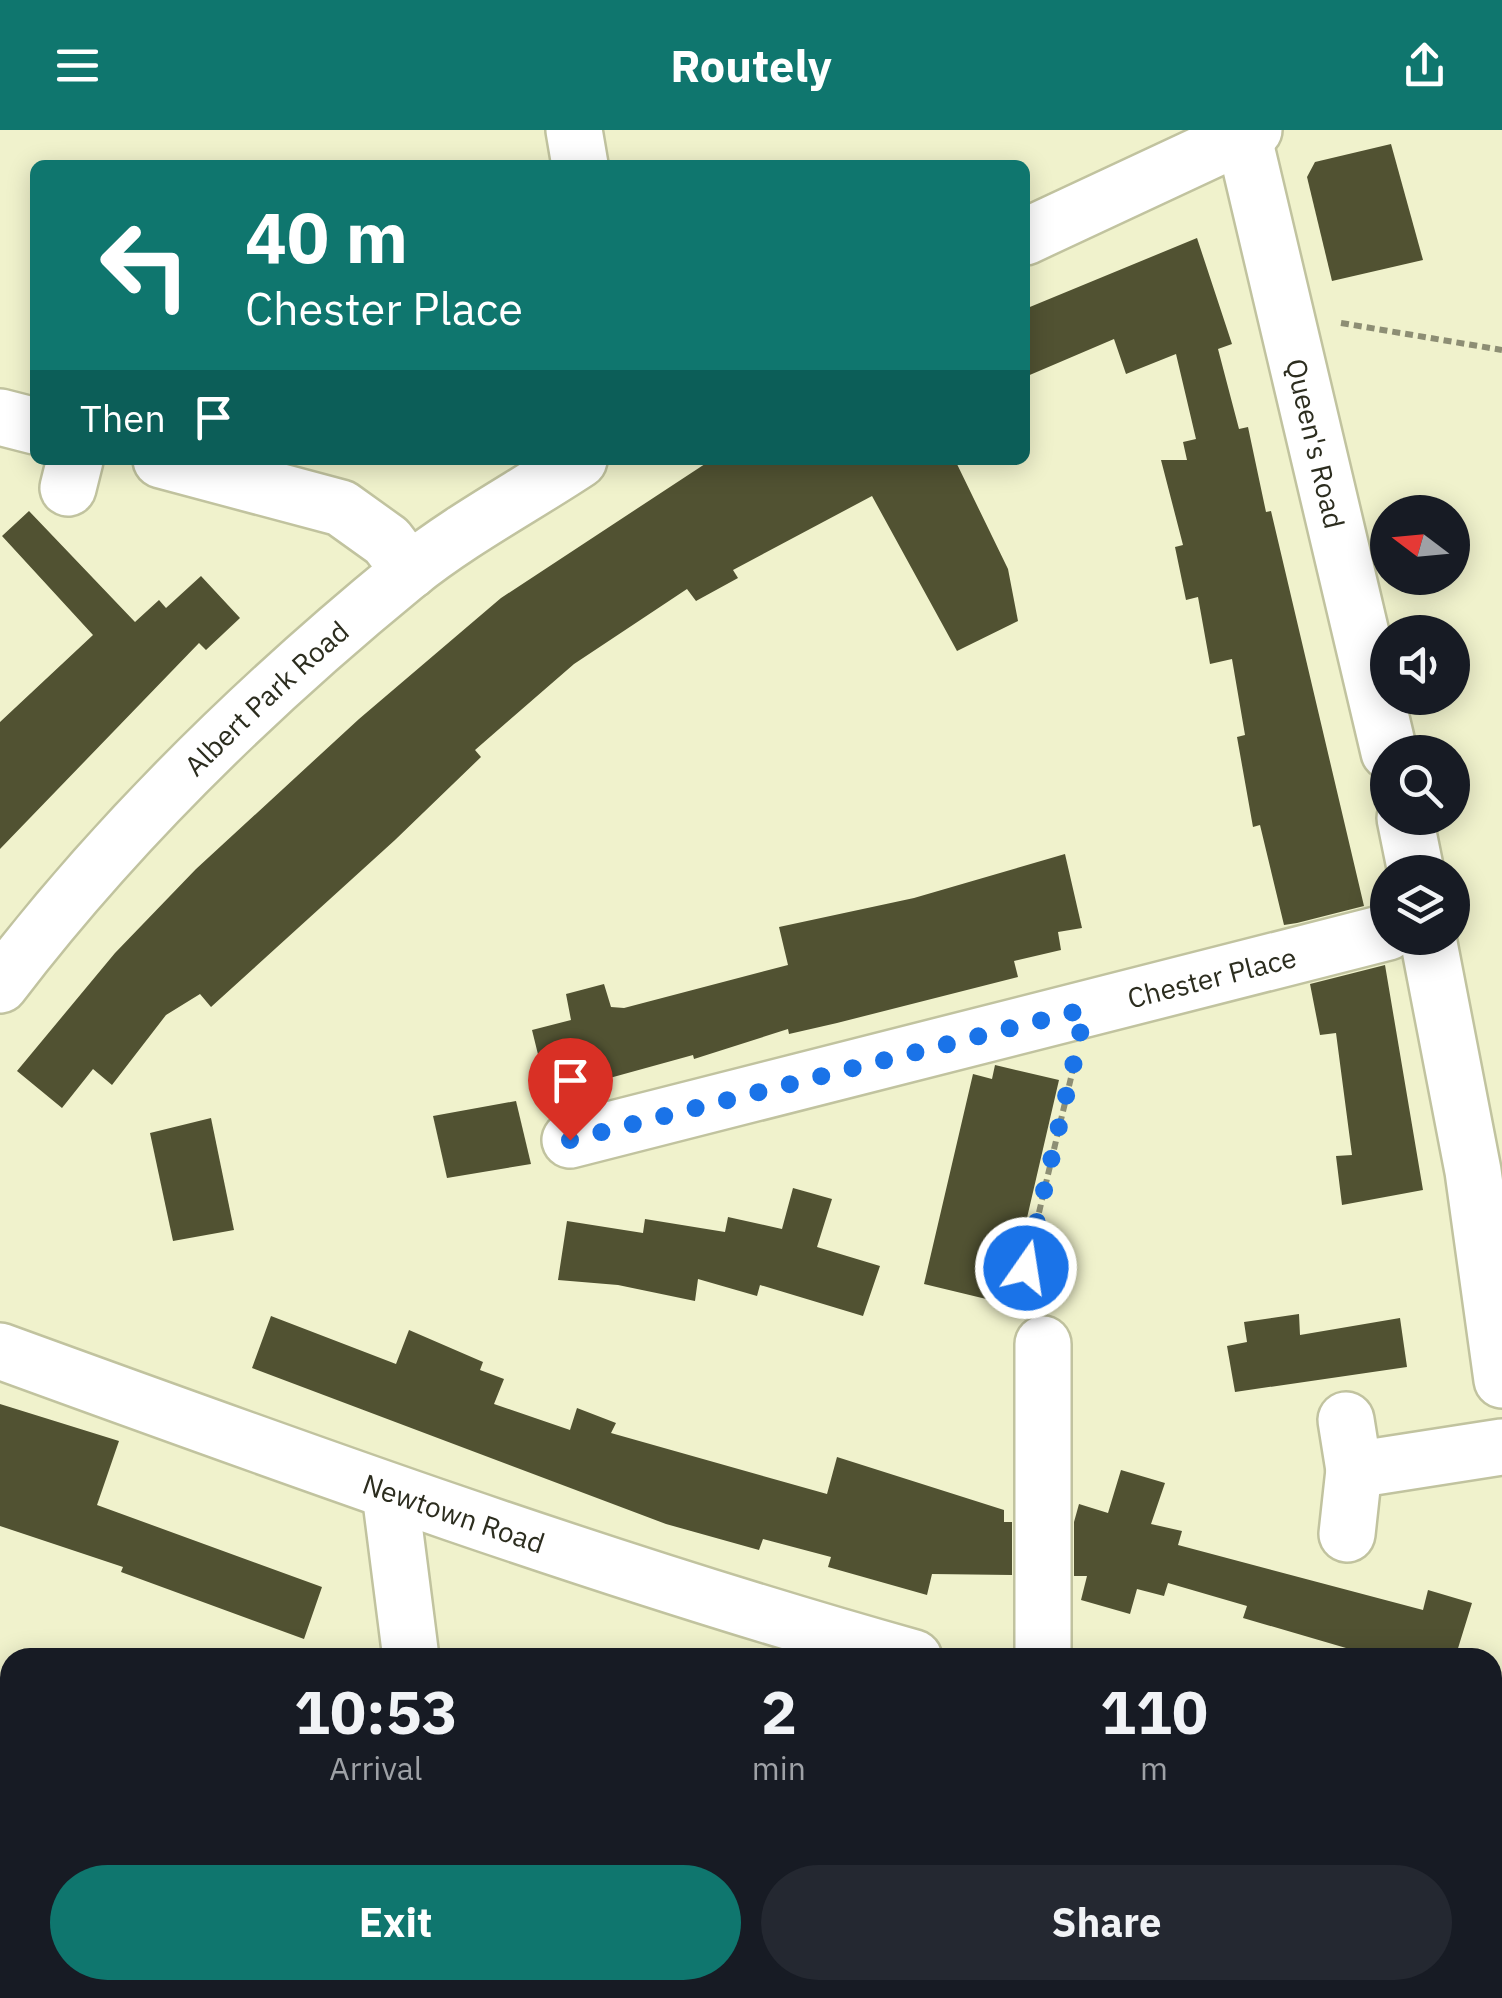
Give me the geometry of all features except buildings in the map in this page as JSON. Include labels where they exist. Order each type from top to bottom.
[{"type":"street","points":[[574,130],[579,160]]},
{"type":"street","points":[[1030,235],[1246,132]]},
{"type":"street","name":"Queen's Road","points":[[1246,132],[1284,314],[1384,735]]},
{"type":"street","points":[[0,417],[30,425]]},
{"type":"street","points":[[181,465],[341,508],[387,541],[410,571]]},
{"type":"street","name":"Albert Park Road","points":[[0,985],[161,799],[410,571],[571,465]]},
{"type":"street","name":"Chester Place","points":[[570,1140],[1370,937]]},
{"type":"street","points":[[1431,955],[1473,1171],[1502,1380]]},
{"type":"street","points":[[1043,1344],[1043,1648]]},
{"type":"street","name":"Newtown Road","points":[[0,1351],[390,1492],[726,1605],[879,1648]]},
{"type":"street","points":[[1348,1534],[1350,1445],[1502,1447]]},
{"type":"street","points":[[390,1492],[409,1648]]},
{"type":"path","points":[[1284,314],[1502,350]]},
{"type":"path","points":[[1043,1344],[1017,1307],[1080,1036],[1082,1010]]},
{"type":"route","points":[[570,1140],[1082,1010],[1080,1036],[1026,1268]]}]
